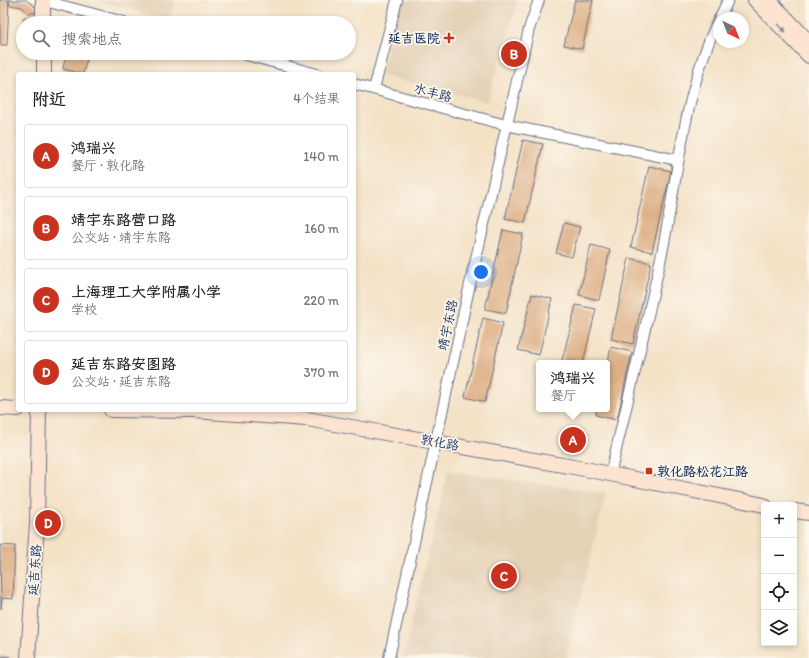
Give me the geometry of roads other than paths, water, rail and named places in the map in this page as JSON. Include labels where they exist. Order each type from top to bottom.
[{"type":"street","points":[[44,16],[43,0],[102,16]]},
{"type":"street","points":[[374,89],[397,0]]},
{"type":"street","name":"靖宇东路","points":[[389,658],[506,124],[529,29],[539,0]]},
{"type":"street","points":[[722,12],[728,0]]},
{"type":"street","points":[[755,0],[809,56]]},
{"type":"street","points":[[769,0],[809,42]]},
{"type":"street","points":[[610,475],[663,246],[678,160],[700,68],[713,31]]},
{"type":"street","points":[[44,60],[44,72]]},
{"type":"street","points":[[266,60],[310,72]]},
{"type":"street","name":"水丰路","points":[[356,84],[506,124],[678,160]]},
{"type":"street","points":[[0,408],[16,408]]},
{"type":"street","name":"延吉东路","points":[[28,658],[37,531],[39,412]]},
{"type":"street","name":"敦化路","points":[[211,412],[307,419],[436,442],[761,504]]},
{"type":"street","points":[[797,512],[809,514]]},
{"type":"place","name":"延吉医院","points":[[449,38]]},
{"type":"place","name":"靖宇东路营口路","points":[[514,54]]},
{"type":"place","name":"鸿瑞兴","points":[[573,440]]},
{"type":"place","name":"敦化路松花江路","points":[[649,471]]},
{"type":"place","name":"延吉东路安图路","points":[[48,523]]},
{"type":"place","name":"上海理工大学附属小学","points":[[504,576]]}]
